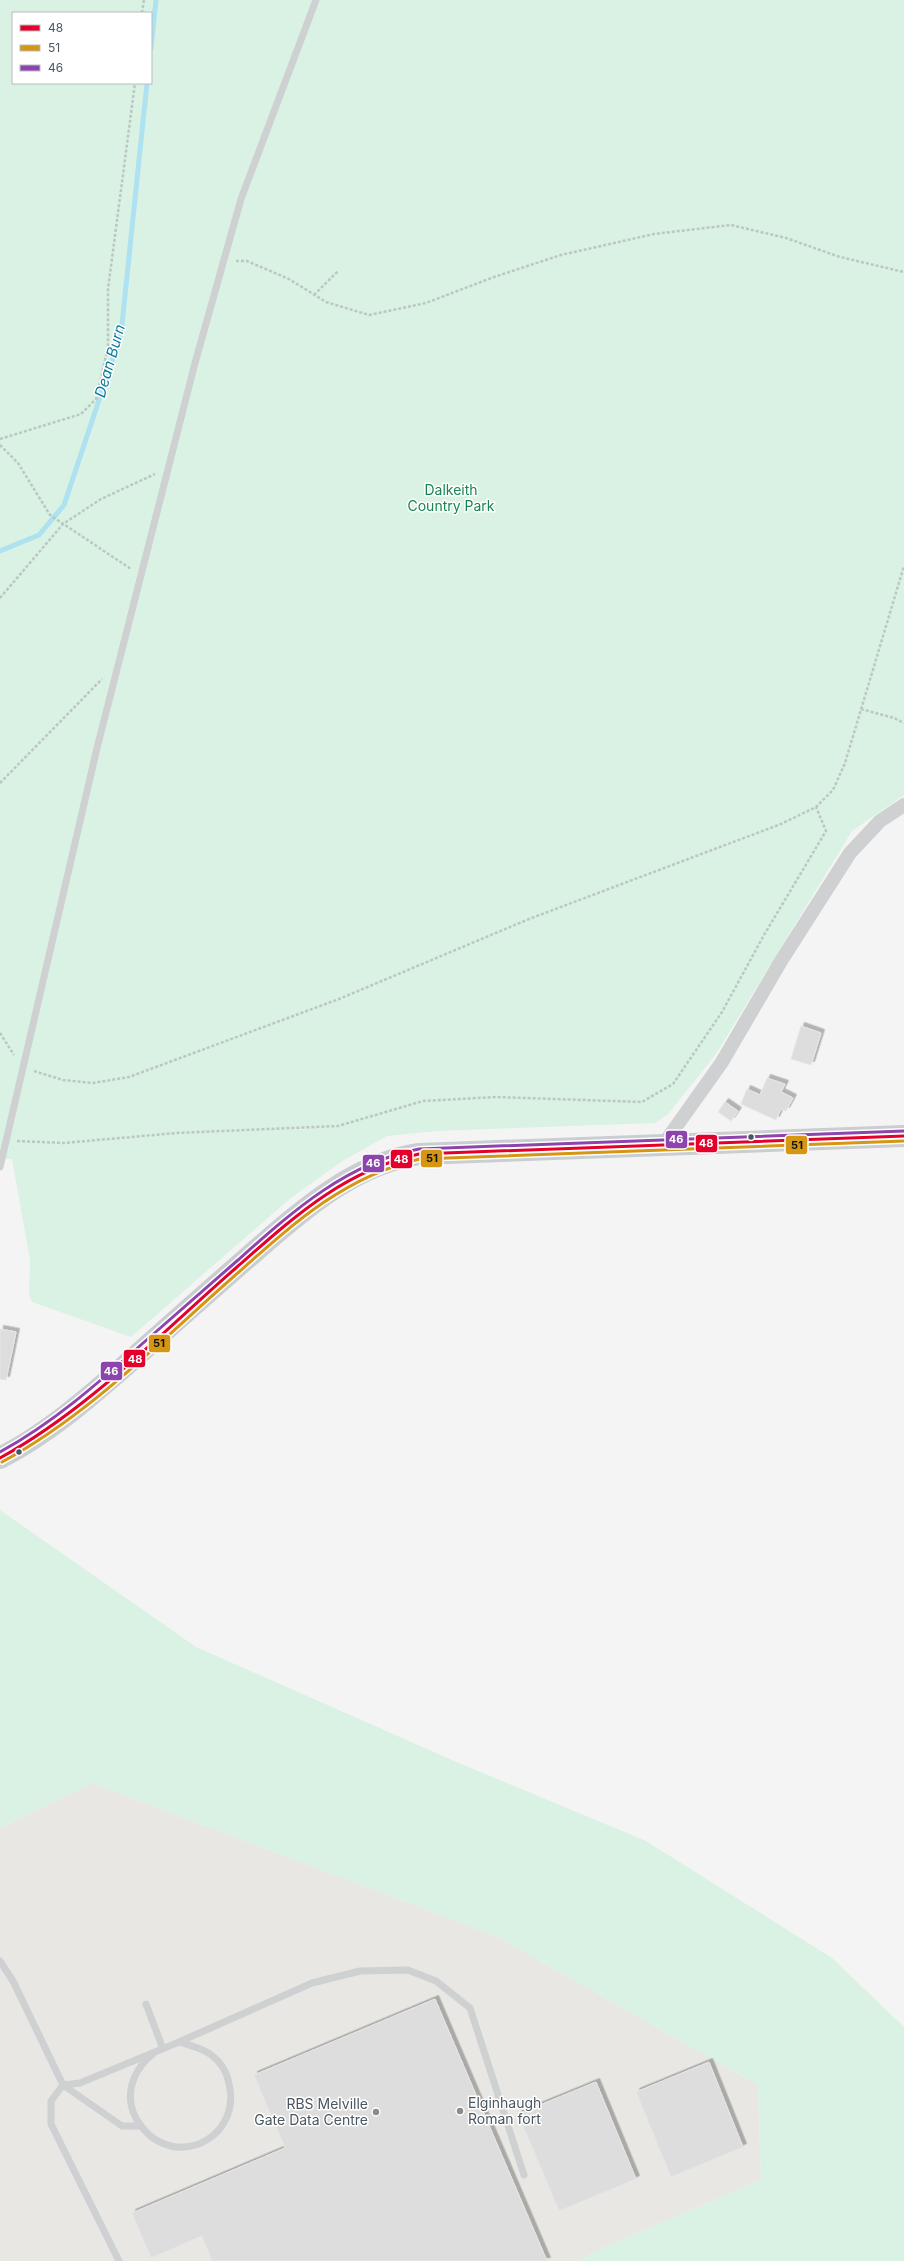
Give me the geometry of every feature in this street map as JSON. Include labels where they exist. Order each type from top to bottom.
[{"type":"main road","points":[[0,1458],[24,1445],[68,1413],[301,1212],[374,1166],[403,1157],[419,1154],[904,1136]]},
{"type":"street","points":[[663,1145],[722,1062],[781,962],[850,853],[880,821],[904,805]]},
{"type":"lane","points":[[0,1167],[98,748],[168,468],[224,260],[241,199],[316,0]]},
{"type":"lane","points":[[0,1961],[13,1981],[63,2085],[122,2126],[140,2126]]},
{"type":"lane","points":[[119,2261],[51,2124],[51,2101],[63,2085],[80,2083],[153,2054],[312,1983],[360,1971],[408,1970],[436,1981],[470,2008],[524,2175]]},
{"type":"lane","points":[[146,2004],[163,2049]]},
{"type":"lane","points":[[153,2054],[137,2071],[133,2080],[130,2098],[131,2107],[140,2126],[159,2142],[177,2148],[195,2146],[205,2142],[224,2125],[231,2108],[232,2097],[227,2073],[209,2053],[179,2042]]},
{"type":"path","points":[[142,12],[144,0]]},
{"type":"path","points":[[0,439],[81,414],[96,399],[108,347],[108,289],[135,84]]},
{"type":"path","points":[[224,260],[247,261],[289,279],[326,302],[369,315],[426,303],[494,277],[561,255],[654,234],[731,225],[786,238],[840,257],[904,272]]},
{"type":"path","points":[[314,295],[338,271]]},
{"type":"path","points":[[0,445],[18,463],[50,515],[142,576]]},
{"type":"path","points":[[0,598],[63,524],[101,499],[168,468]]},
{"type":"path","points":[[0,1033],[23,1068],[62,1080],[93,1083],[129,1077],[339,999],[529,919],[780,824],[816,807],[834,790],[845,763],[904,566]]},
{"type":"path","points":[[0,783],[120,660]]},
{"type":"path","points":[[861,709],[894,718],[904,724]]},
{"type":"path","points":[[6,1141],[64,1143],[176,1133],[338,1126],[423,1101],[496,1097],[642,1102],[673,1084],[722,1012],[764,935],[826,831],[816,807]]},
{"type":"shaded area","points":[[92,1783],[496,1936],[758,2085],[761,2180],[596,2251],[580,2261],[0,2261],[0,1828]]},
{"type":"green space","name":"Dalkeith Country Park","points":[[0,0],[904,0],[904,795],[852,831],[716,1054],[668,1114],[655,1123],[436,1131],[387,1136],[344,1160],[292,1197],[131,1337],[32,1302],[29,1295],[30,1260],[12,1159],[0,1159]]},
{"type":"green space","points":[[0,1510],[196,1647],[461,1764],[646,1841],[832,1958],[904,2027],[904,2261],[580,2261],[596,2251],[761,2180],[758,2085],[496,1936],[92,1783],[0,1828]]},
{"type":"building","points":[[801,1026],[821,1033],[811,1065],[791,1059]]},
{"type":"building","points":[[767,1078],[785,1084],[781,1092],[793,1098],[786,1111],[781,1109],[776,1120],[741,1104],[747,1089],[760,1095]]},
{"type":"building","points":[[725,1102],[738,1111],[731,1121],[718,1112]]},
{"type":"building","points":[[0,1329],[16,1332],[6,1380],[0,1379]]},
{"type":"building","name":"RBS Melville Gate Data Centre","points":[[435,1999],[547,2261],[212,2261],[202,2236],[151,2258],[132,2213],[285,2148],[254,2075]]},
{"type":"building","points":[[709,2062],[743,2147],[671,2177],[636,2092]]},
{"type":"building","points":[[596,2082],[636,2179],[559,2211],[518,2114]]},
{"type":"waterway","name":"Dean Burn","points":[[152,38],[156,0]]},
{"type":"waterway","name":"Dean Burn","points":[[0,551],[39,535],[64,505],[121,334],[147,84]]},
{"type":"transit line","name":"46","points":[[0,1452],[38,1429],[74,1402],[300,1207],[344,1178],[392,1156],[419,1149],[904,1131]]},
{"type":"transit line","name":"48","points":[[0,1458],[64,1417],[94,1393],[152,1344],[258,1248],[321,1198],[343,1184],[392,1162],[419,1154],[904,1136]]},
{"type":"transit line","name":"51","points":[[2,1462],[35,1443],[96,1398],[155,1348],[260,1253],[323,1203],[368,1177],[393,1167],[420,1159],[904,1141]]},
{"type":"place","name":"Elginhaugh Roman fort","points":[[460,2111]]},
{"type":"place","name":"RBS Melville Gate Data Centre","points":[[376,2112]]}]
